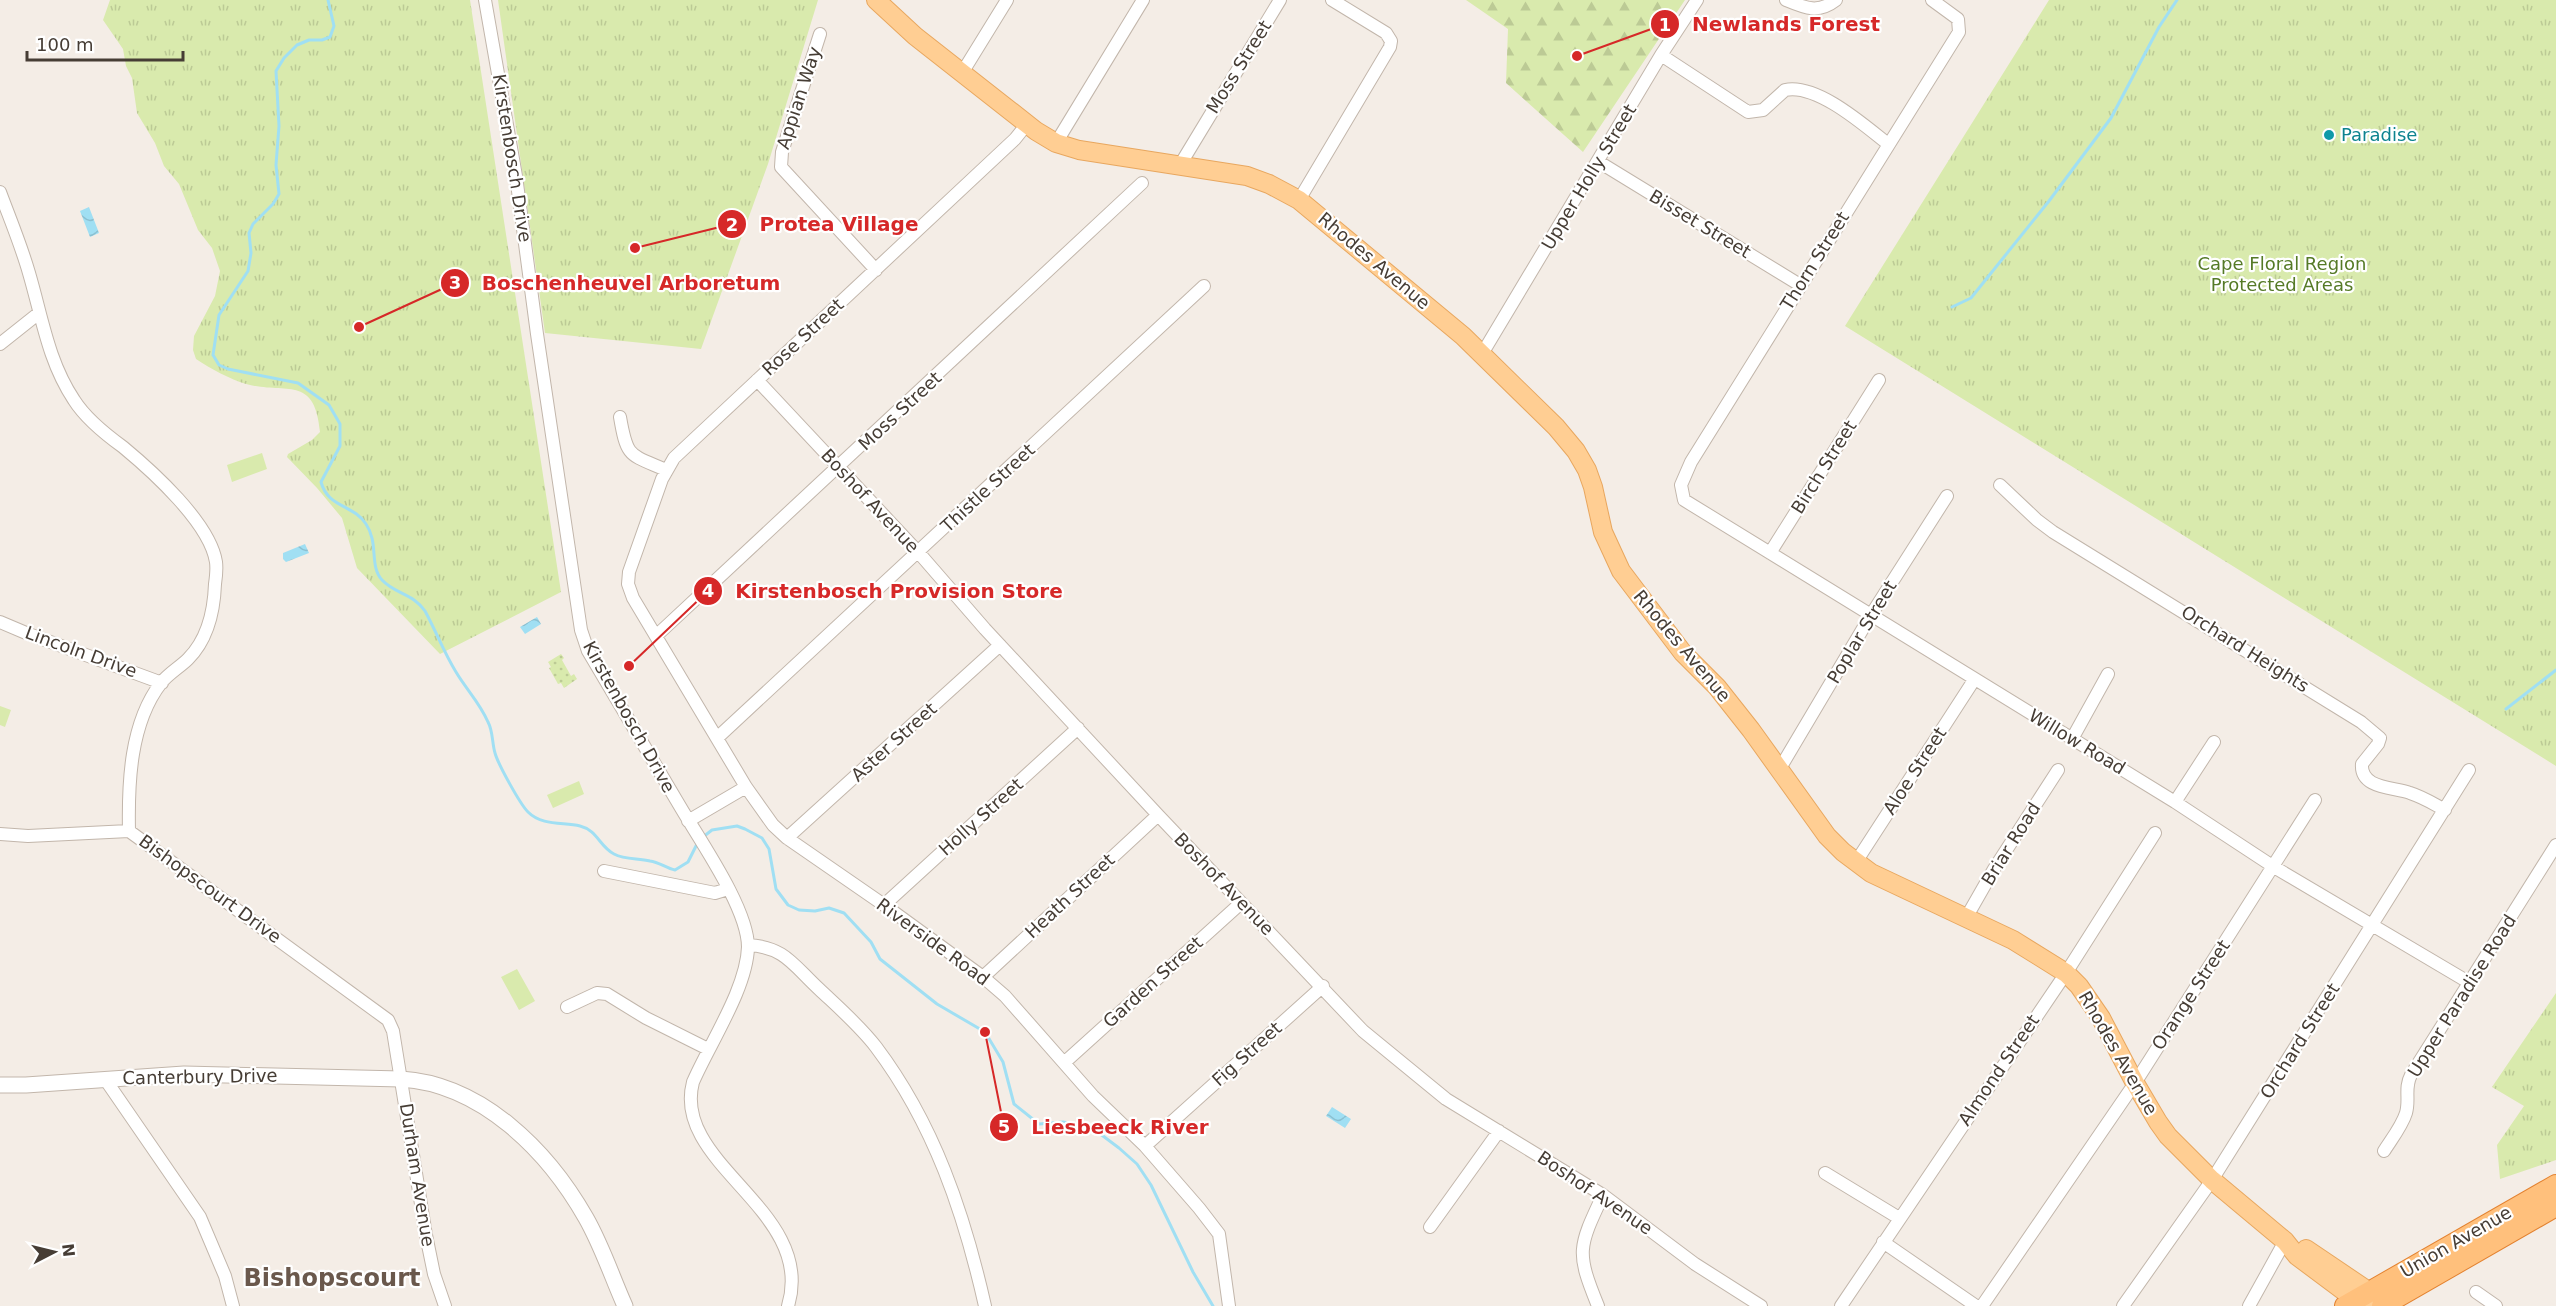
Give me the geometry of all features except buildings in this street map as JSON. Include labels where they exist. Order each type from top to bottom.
[{"type":"highway","name":"Union Avenue","points":[[2367,1302],[2556,1185]]},
{"type":"highway","name":"Union Avenue","points":[[2367,1302],[2556,1206]]},
{"type":"main road","name":"Rhodes Avenue","points":[[876,0],[915,36],[1027,124],[1056,143],[1084,152],[1248,176],[1269,184],[1299,200],[1423,301],[1535,404],[1576,451],[1593,487],[1603,532],[1621,571],[1683,653],[1717,687],[1751,730],[1827,836],[1856,862],[1880,877],[2023,946],[2066,973],[2079,986],[2101,1018],[2158,1122],[2182,1152],[2285,1241],[2297,1256],[2367,1302]]},
{"type":"street","name":"Kirstenbosch Drive","points":[[485,0],[516,176],[581,630],[588,651],[728,889],[744,926],[748,945],[742,978],[708,1049],[689,1097],[691,1115],[695,1126],[711,1149],[778,1232],[788,1256],[792,1281],[788,1306]]},
{"type":"street","points":[[962,73],[1007,0]]},
{"type":"street","points":[[1056,143],[1143,0]]},
{"type":"street","name":"Moss Street","points":[[1180,165],[1280,0]]},
{"type":"street","points":[[1299,200],[1390,47],[1389,35],[1332,0]]},
{"type":"street","name":"Upper Holly Street","points":[[1482,354],[1661,55],[1697,0]]},
{"type":"street","points":[[1786,0],[1804,8],[1816,10],[1836,0]]},
{"type":"street","name":"Thorn Street","points":[[1684,500],[1682,485],[1690,462],[1959,32],[1958,19],[1932,0]]},
{"type":"street","name":"Appian Way","points":[[820,34],[782,152],[781,167],[876,270]]},
{"type":"street","points":[[1661,55],[1748,112],[1764,110],[1785,90],[1798,89],[1848,112],[1888,144]]},
{"type":"street","name":"Rose Street","points":[[628,580],[666,470],[677,454],[1015,139],[1027,124]]},
{"type":"street","name":"Bisset Street","points":[[1599,162],[1800,285]]},
{"type":"street","name":"Moss Street","points":[[656,636],[839,468],[1142,183]]},
{"type":"street","name":"Bishopscourt Drive","points":[[0,192],[24,256],[51,356],[75,402],[95,425],[146,467],[173,494],[210,542],[216,562],[212,612],[205,637],[190,657],[162,682],[145,712],[132,755],[129,831],[379,1011],[388,1020],[393,1031],[401,1079]]},
{"type":"street","name":"Thistle Street","points":[[717,738],[919,553],[1204,286]]},
{"type":"street","points":[[0,344],[39,313]]},
{"type":"street","name":"Boshof Avenue","points":[[757,380],[919,553],[1000,645],[1158,815],[1369,1037],[1446,1099],[1603,1195],[1695,1264],[1761,1306]]},
{"type":"street","name":"Birch Street","points":[[1770,553],[1879,380]]},
{"type":"street","points":[[620,417],[625,446],[630,454],[666,470]]},
{"type":"street","name":"Orchard Heights","points":[[2000,485],[2037,520],[2053,531],[2361,722],[2380,738],[2379,744],[2362,764],[2366,777],[2379,786],[2407,792],[2445,810]]},
{"type":"street","name":"Poplar Street","points":[[1779,770],[1871,615],[1947,496]]},
{"type":"street","name":"Willow Road","points":[[1684,500],[2175,802],[2274,867],[2470,983]]},
{"type":"street","name":"Riverside Road","points":[[628,580],[633,598],[767,818],[787,838],[885,905],[983,977],[1005,996],[1093,1096],[1145,1146],[1219,1234],[1229,1306]]},
{"type":"street","name":"Lincoln Drive","points":[[0,622],[162,682]]},
{"type":"street","name":"Aster Street","points":[[787,838],[1000,645]]},
{"type":"street","points":[[2072,739],[2108,674]]},
{"type":"street","name":"Aloe Street","points":[[1856,862],[1974,680]]},
{"type":"street","name":"Holly Street","points":[[885,905],[1078,728]]},
{"type":"street","points":[[2175,802],[2214,742]]},
{"type":"street","name":"Briar Road","points":[[1966,918],[1994,869],[2058,770]]},
{"type":"street","name":"Orchard Street","points":[[2123,1306],[2212,1180],[2469,770]]},
{"type":"street","points":[[691,825],[746,786]]},
{"type":"street","name":"Orange Street","points":[[1982,1306],[2135,1083],[2315,800]]},
{"type":"street","name":"Heath Street","points":[[983,977],[1158,815]]},
{"type":"street","points":[[0,834],[28,836],[129,831]]},
{"type":"street","name":"Almond Street","points":[[1841,1306],[2066,973],[2155,833]]},
{"type":"street","name":"Upper Paradise Road","points":[[2384,1151],[2405,1117],[2408,1081],[2556,846]]},
{"type":"street","points":[[604,871],[715,893],[728,889]]},
{"type":"street","name":"Garden Street","points":[[1065,1062],[1241,903]]},
{"type":"street","points":[[748,945],[768,946],[787,957],[876,1046],[907,1094],[937,1149],[972,1248],[985,1306]]},
{"type":"street","name":"Fig Street","points":[[1145,1146],[1323,986]]},
{"type":"street","points":[[567,1007],[597,993],[607,994],[708,1049]]},
{"type":"street","name":"Canterbury Drive","points":[[0,1084],[26,1085],[226,1074],[401,1079]]},
{"type":"street","points":[[105,1079],[200,1217],[225,1276],[233,1306]]},
{"type":"street","points":[[401,1079],[420,1080],[463,1093],[495,1114],[538,1153],[565,1185],[587,1220],[625,1306]]},
{"type":"street","name":"Durham Avenue","points":[[401,1079],[426,1235],[434,1274],[445,1306]]},
{"type":"street","points":[[1431,1227],[1499,1131]]},
{"type":"street","points":[[1825,1173],[1899,1218]]},
{"type":"street","points":[[1598,1306],[1583,1269],[1582,1246],[1585,1233],[1603,1195]]},
{"type":"street","points":[[2249,1306],[2285,1241]]},
{"type":"street","points":[[1884,1242],[1976,1306]]},
{"type":"street","points":[[2475,1292],[2496,1306]]},
{"type":"green space","points":[[110,0],[470,0],[561,592],[440,654],[357,568],[342,518],[287,457],[320,432],[312,402],[305,394],[296,390],[260,387],[240,382],[196,359],[193,350],[194,336],[215,296],[220,271],[212,248],[198,230],[179,184],[164,166],[155,143],[137,113],[132,78],[126,66],[123,49],[103,20]]},
{"type":"green space","points":[[498,0],[818,0],[768,164],[701,349],[545,333]]},
{"type":"green space","points":[[1466,0],[1685,0],[1583,152],[1506,83],[1508,29]]},
{"type":"green space","name":"Cape Floral Region Protected Areas","points":[[2049,0],[2556,0],[2556,766],[1845,326]]},
{"type":"green space","points":[[262,453],[267,469],[232,482],[227,465]]},
{"type":"green space","points":[[561,654],[571,676],[574,674],[577,679],[564,688],[561,683],[558,684],[548,662]]},
{"type":"green space","points":[[0,706],[11,710],[5,727],[0,725]]},
{"type":"green space","points":[[579,781],[584,794],[553,808],[547,795]]},
{"type":"green space","points":[[517,969],[535,1001],[519,1010],[501,977]]},
{"type":"green space","points":[[2556,993],[2556,1160],[2500,1179],[2497,1145],[2524,1106],[2492,1087]]},
{"type":"water","points":[[89,207],[99,233],[90,237],[80,211]]},
{"type":"water","points":[[305,544],[309,553],[286,562],[283,559],[283,553]]},
{"type":"water","points":[[537,617],[541,624],[525,634],[520,627]]},
{"type":"water","points":[[1332,1107],[1351,1119],[1345,1128],[1326,1116]]},
{"type":"waterway","points":[[328,0],[334,26],[330,37],[322,40],[309,40],[297,45],[284,58],[276,71],[279,126],[276,165],[279,194],[273,204],[253,224],[249,233],[251,253],[248,271],[219,315],[213,355],[219,365],[228,369],[298,383],[329,405],[340,424],[340,446],[321,482],[324,490],[329,497],[361,518],[366,524],[372,539],[376,568],[382,580],[410,597],[425,611],[452,665],[485,715],[491,729],[497,758],[524,808],[546,822],[586,828],[609,851],[618,856],[653,862],[675,870],[688,862],[698,842]]},
{"type":"waterway","points":[[1952,307],[1971,298],[2049,201],[2111,118],[2159,27],[2177,0]]},
{"type":"waterway","points":[[2506,709],[2556,670]]},
{"type":"waterway","points":[[703,837],[712,830],[737,826],[762,838],[769,849],[776,889],[788,905],[799,910],[815,911],[829,908],[844,913],[871,942],[880,959],[937,1004],[985,1032],[1003,1062],[1014,1104],[1039,1124],[1063,1122],[1091,1127],[1137,1164],[1151,1185],[1193,1272],[1213,1306]]},
{"type":"place","name":"Newlands Forest","points":[[1577,56]]},
{"type":"place","name":"Paradise","points":[[2329,135]]},
{"type":"place","name":"Protea Village","points":[[635,248]]},
{"type":"place","name":"Boschenheuvel Arboretum","points":[[359,327]]},
{"type":"place","name":"Kirstenbosch Provision Store","points":[[629,666]]},
{"type":"place","name":"Liesbeeck River","points":[[985,1032]]},
{"type":"district","name":"Bishopscourt","points":[[332,1278]]}]
